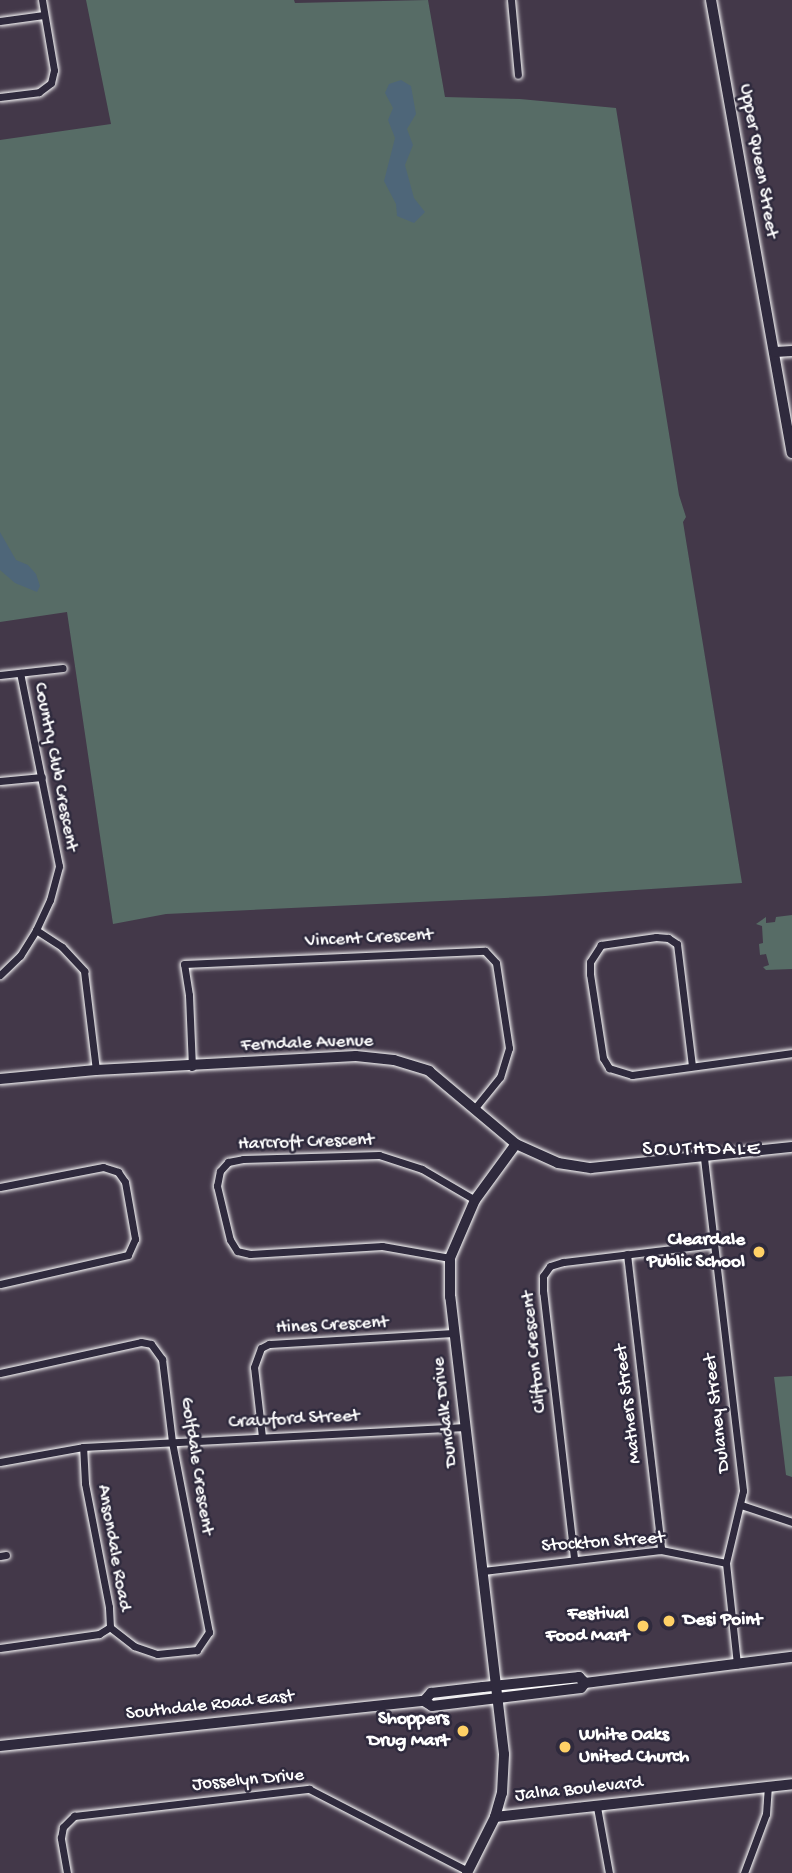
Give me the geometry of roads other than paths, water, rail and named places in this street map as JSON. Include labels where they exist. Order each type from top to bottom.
[{"type":"street","points":[[0,97],[38,92],[51,83],[54,70],[41,0]]},
{"type":"street","points":[[511,0],[518,75]]},
{"type":"street","name":"Upper Queen Street","points":[[711,0],[792,453]]},
{"type":"street","points":[[0,21],[44,16]]},
{"type":"street","points":[[775,352],[792,351]]},
{"type":"street","points":[[0,675],[64,668]]},
{"type":"street","name":"Country Club Crescent","points":[[0,975],[20,956],[36,930],[50,900],[59,866],[20,673]]},
{"type":"street","points":[[0,781],[42,777]]},
{"type":"street","points":[[36,930],[62,947],[84,971],[96,1070]]},
{"type":"street","points":[[692,1066],[677,944],[668,938],[656,937],[601,945],[590,962],[590,974],[603,1058],[609,1068],[632,1075],[792,1053]]},
{"type":"street","name":"Vincent Crescent","points":[[192,1067],[189,995],[184,964],[485,951],[496,963],[509,1048],[500,1077],[475,1108]]},
{"type":"street","name":"Ferndale Avenue","points":[[0,1079],[96,1070],[192,1067],[356,1056],[394,1060],[429,1071],[516,1144],[558,1163],[591,1168],[792,1147]]},
{"type":"street","name":"Dundalk Drive","points":[[498,1693],[464,1427],[454,1333],[450,1258],[475,1200],[516,1144]]},
{"type":"street","name":"Harcroft Crescent","points":[[450,1258],[382,1246],[250,1254],[237,1251],[230,1240],[218,1186],[220,1171],[228,1162],[243,1159],[379,1156],[422,1169],[475,1200]]},
{"type":"street","name":"Dulaney Street","points":[[704,1158],[743,1492],[726,1563],[737,1664]]},
{"type":"street","points":[[0,1187],[103,1167],[118,1172],[125,1182],[135,1239],[128,1255],[0,1284]]},
{"type":"street","name":"Clifton Crescent","points":[[574,1558],[542,1292],[543,1276],[550,1266],[563,1262],[713,1244]]},
{"type":"street","name":"Mathers Street","points":[[628,1254],[661,1550]]},
{"type":"street","name":"Hines Crescent","points":[[262,1437],[254,1367],[261,1348],[293,1342],[454,1333]]},
{"type":"street","name":"Golfdale Crescent","points":[[0,1373],[141,1342],[151,1344],[162,1359],[172,1442],[209,1632],[197,1650],[157,1654],[134,1646],[110,1627]]},
{"type":"street","name":"Crawford Street","points":[[0,1462],[83,1447],[464,1427]]},
{"type":"street","name":"Ansondale Road","points":[[0,1647],[99,1634],[110,1627],[109,1606],[85,1483],[83,1447]]},
{"type":"street","points":[[741,1505],[792,1522]]},
{"type":"street","name":"Stockton Street","points":[[482,1571],[574,1558],[661,1550],[726,1563]]},
{"type":"street","name":"Southdale Road East","points":[[0,1746],[424,1701],[431,1693],[498,1693],[579,1676],[585,1683],[792,1657]]},
{"type":"street","name":"Jalna Boulevard","points":[[467,1872],[495,1817],[502,1793],[503,1754],[498,1693]]},
{"type":"street","name":"Jalna Boulevard","points":[[495,1817],[792,1784]]},
{"type":"street","points":[[744,1873],[766,1814],[768,1786]]},
{"type":"street","name":"Josselyn Drive","points":[[67,1873],[61,1838],[64,1826],[74,1816],[301,1789],[323,1795],[467,1872]]},
{"type":"street","points":[[597,1807],[608,1873]]},
{"type":"water","points":[[401,80],[411,86],[416,114],[407,129],[413,145],[405,165],[414,198],[425,212],[414,223],[397,216],[396,204],[384,181],[395,138],[388,120],[393,108],[385,93],[389,84]]},
{"type":"water","points":[[0,532],[16,560],[28,565],[36,574],[40,586],[37,592],[15,583],[0,570]]},
{"type":"place","name":"Cleardale Public School","points":[[759,1252]]},
{"type":"place","name":"Desi Point","points":[[669,1621]]},
{"type":"place","name":"Festival Food Mart","points":[[643,1626]]},
{"type":"place","name":"Shoppers Drug Mart","points":[[463,1731]]},
{"type":"place","name":"White Oaks United Church","points":[[565,1747]]},
{"type":"district","name":"SOUTHDALE","points":[[702,1151]]}]
